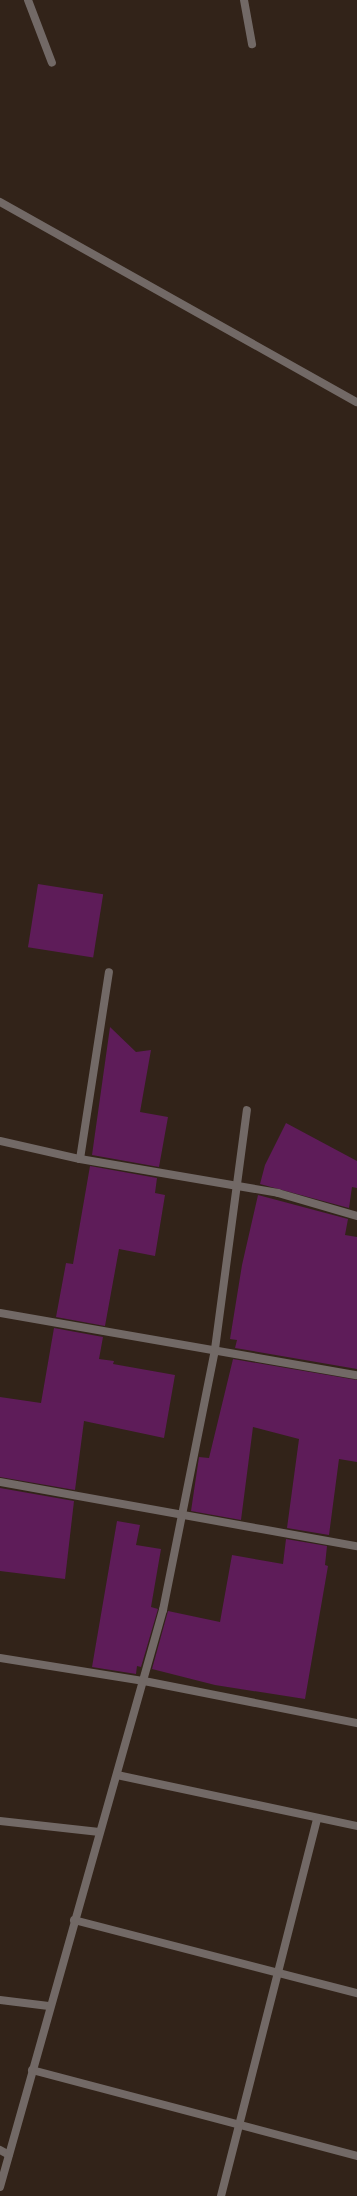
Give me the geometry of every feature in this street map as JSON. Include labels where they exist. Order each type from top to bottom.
[{"type":"street","points":[[28,0],[52,63]]},
{"type":"street","points":[[244,0],[252,44]]},
{"type":"street","points":[[0,202],[357,402]]},
{"type":"street","points":[[80,1159],[109,972]]},
{"type":"street","points":[[0,2187],[49,2006],[144,1681],[162,1610],[215,1349],[235,1187],[247,1110]]},
{"type":"street","points":[[0,1141],[80,1159],[235,1187],[278,1193],[357,1216]]},
{"type":"street","points":[[0,1313],[215,1349],[357,1375]]},
{"type":"street","points":[[0,1482],[357,1546]]},
{"type":"street","points":[[0,1658],[144,1681],[357,1723]]},
{"type":"street","points":[[117,1776],[357,1826]]},
{"type":"street","points":[[221,2196],[317,1818]]},
{"type":"street","points":[[0,1821],[99,1832]]},
{"type":"street","points":[[74,1920],[357,1993]]},
{"type":"street","points":[[0,2000],[49,2006]]},
{"type":"street","points":[[32,2070],[357,2156]]},
{"type":"street","points":[[0,2150],[9,2155]]},
{"type":"building","points":[[38,884],[103,894],[93,958],[28,947]]},
{"type":"building","points":[[110,1027],[136,1052],[151,1050],[140,1112],[168,1117],[159,1167],[92,1155]]},
{"type":"building","points":[[286,1123],[357,1161],[357,1188],[352,1187],[349,1208],[260,1184],[265,1165]]},
{"type":"building","points":[[90,1166],[157,1178],[155,1193],[165,1195],[155,1256],[119,1249],[105,1326],[56,1317],[66,1263],[73,1264]]},
{"type":"building","points":[[258,1195],[348,1219],[345,1235],[357,1237],[357,1369],[235,1348],[237,1340],[230,1339],[242,1265]]},
{"type":"building","points":[[54,1328],[103,1337],[99,1359],[114,1361],[113,1364],[175,1375],[164,1438],[84,1421],[75,1490],[0,1477],[0,1397],[41,1403]]},
{"type":"building","points":[[233,1359],[357,1380],[357,1462],[339,1459],[329,1535],[287,1528],[299,1439],[253,1427],[241,1520],[191,1511],[199,1457],[209,1458]]},
{"type":"building","points":[[0,1488],[74,1501],[65,1579],[0,1571]]},
{"type":"building","points":[[117,1521],[140,1525],[136,1545],[161,1549],[151,1607],[158,1609],[141,1667],[137,1666],[136,1674],[92,1667]]},
{"type":"building","points":[[286,1539],[327,1546],[325,1565],[328,1566],[305,1699],[215,1685],[152,1669],[168,1611],[220,1622],[232,1555],[283,1564]]}]
